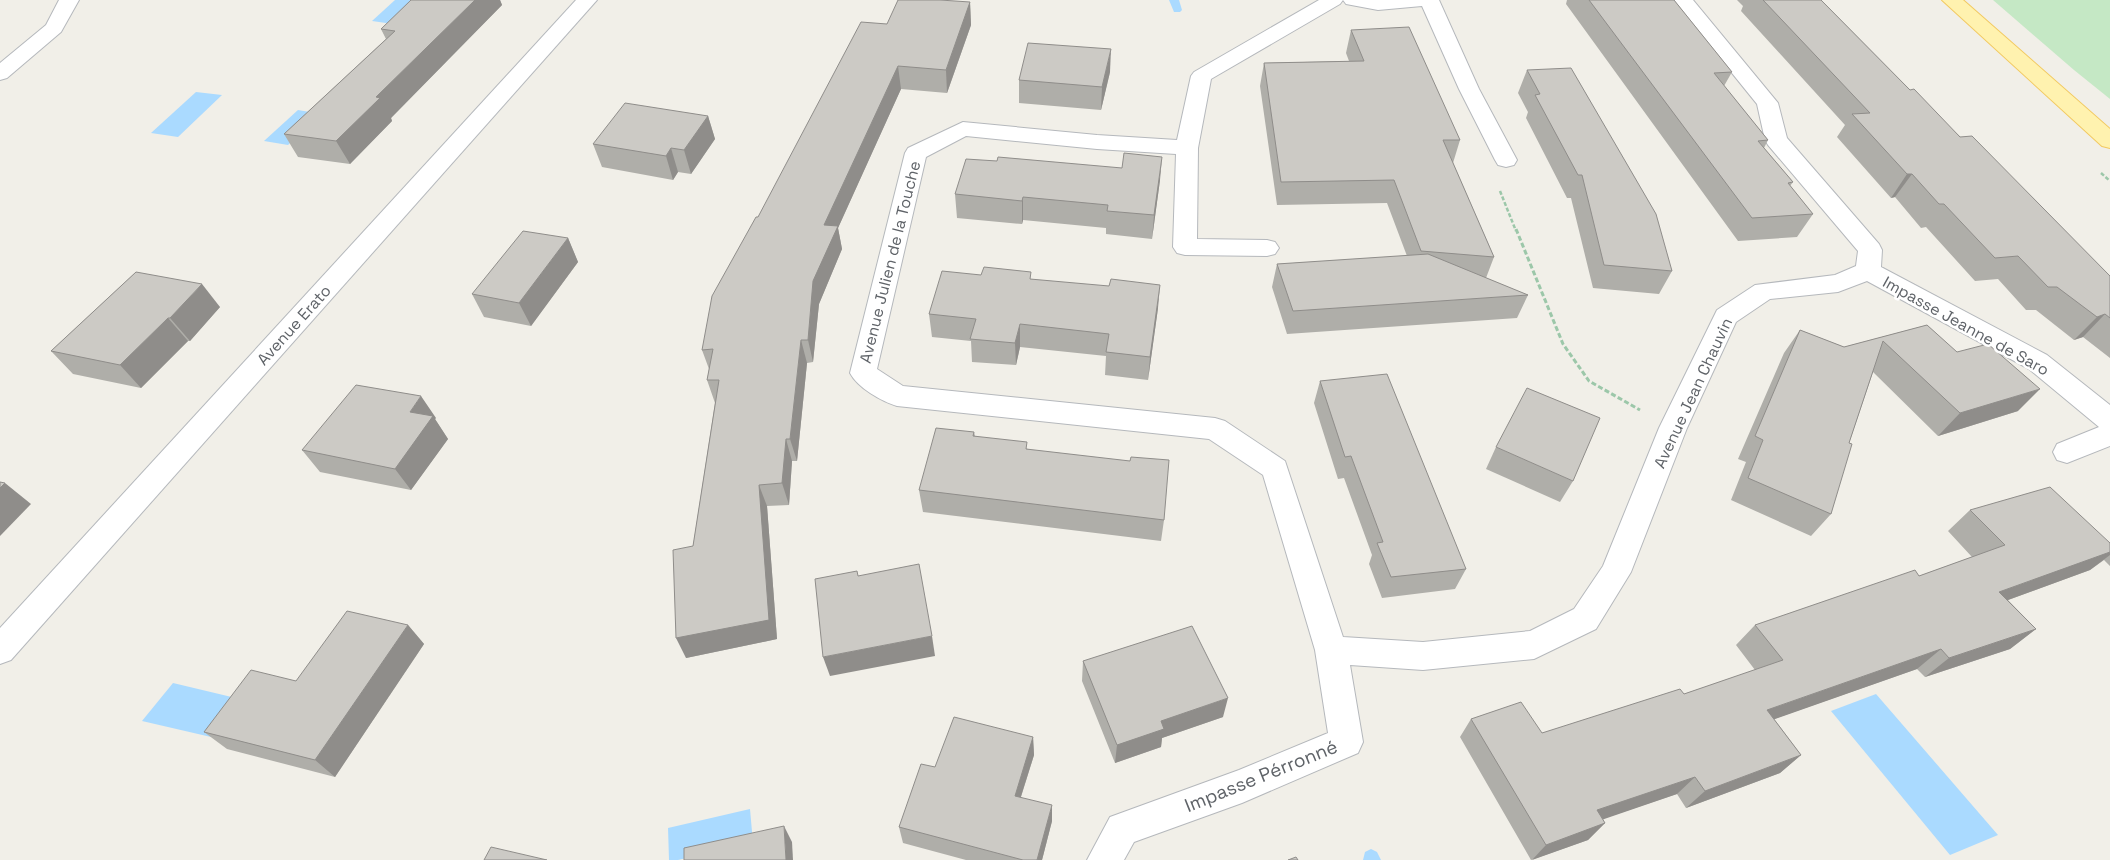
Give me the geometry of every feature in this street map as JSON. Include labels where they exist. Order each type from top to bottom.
[{"type":"main road","points":[[1952,0],[2110,141]]},
{"type":"street","points":[[0,74],[54,28],[69,0]]},
{"type":"street","name":"Avenue Erato","points":[[0,650],[587,0]]},
{"type":"street","points":[[1267,248],[1185,247],[1187,148],[1201,76],[1334,0]]},
{"type":"street","points":[[1353,0],[1364,4],[1386,6],[1422,0]]},
{"type":"street","points":[[1429,0],[1469,89],[1506,160]]},
{"type":"street","points":[[1683,0],[1767,103],[1776,140],[1870,250],[1868,271]]},
{"type":"street","name":"Avenue Julien de la Touche","points":[[1187,148],[1097,142],[963,129],[916,153],[863,373],[897,396],[1214,429],[1275,468],[1331,650]]},
{"type":"street","name":"Impasse Jeanne de Saro","points":[[1868,271],[2038,362],[2110,420]]},
{"type":"street","name":"Avenue Jean Chauvin","points":[[1331,650],[1423,656],[1534,645],[1585,619],[1616,572],[1673,428],[1726,316],[1764,291],[1838,283],[1868,271]]},
{"type":"street","points":[[2067,452],[2110,434]]},
{"type":"street","name":"Impasse Pérronné","points":[[1105,860],[1122,829],[1242,786],[1346,742],[1331,650]]},
{"type":"path","points":[[1506,160],[1491,172],[1563,344],[1589,381],[1673,428]]},
{"type":"green space","points":[[1993,0],[2110,0],[2110,99],[2074,70]]},
{"type":"water","points":[[395,0],[420,0],[393,24],[372,21]]},
{"type":"water","points":[[196,92],[222,95],[178,137],[151,133]]},
{"type":"water","points":[[298,110],[321,114],[288,145],[264,141]]},
{"type":"water","points":[[173,683],[240,699],[211,737],[142,721]]},
{"type":"water","points":[[1876,694],[1998,835],[1950,855],[1831,711]]},
{"type":"water","points":[[750,809],[753,843],[678,860],[669,860],[668,828]]},
{"type":"building","points":[[411,0],[475,0],[376,97],[380,98],[336,141],[284,134],[395,31],[381,29]]},
{"type":"building","points":[[898,0],[970,2],[946,70],[898,66],[824,225],[838,226],[813,281],[808,340],[801,340],[790,439],[786,439],[782,483],[759,485],[769,620],[676,638],[673,550],[693,546],[719,380],[707,380],[713,349],[702,350],[712,296],[756,217],[758,217],[861,22],[887,24]]},
{"type":"building","points":[[1589,0],[1674,0],[1732,72],[1714,73],[1768,140],[1758,141],[1793,182],[1788,183],[1813,214],[1752,218]]},
{"type":"building","points":[[1763,0],[1821,0],[1910,90],[1914,89],[1960,137],[1972,136],[2110,276],[2110,318],[2105,314],[2097,317],[2057,287],[2048,287],[2018,256],[1995,258],[1944,204],[1939,204],[1912,174],[1907,174],[1852,114],[1870,113]]},
{"type":"building","points":[[1409,27],[1460,140],[1443,140],[1494,257],[1421,251],[1394,180],[1281,182],[1264,63],[1364,61],[1351,30]]},
{"type":"building","points":[[1028,43],[1111,49],[1102,87],[1019,80]]},
{"type":"building","points":[[1571,68],[1656,214],[1672,271],[1604,265],[1582,175],[1578,175],[1535,95],[1540,94],[1527,70]]},
{"type":"building","points":[[625,103],[708,116],[684,150],[671,148],[666,156],[593,144]]},
{"type":"building","points":[[1124,153],[1162,157],[1154,215],[1107,211],[1108,205],[1023,197],[1022,201],[955,194],[966,159],[997,161],[998,157],[1122,168]]},
{"type":"building","points":[[523,231],[568,238],[519,303],[472,294]]},
{"type":"building","points":[[1428,254],[1528,295],[1293,311],[1277,264]]},
{"type":"building","points":[[984,267],[1031,272],[1030,279],[1109,286],[1111,279],[1160,285],[1150,357],[1106,352],[1109,334],[1020,324],[1015,343],[970,339],[976,319],[929,314],[942,271],[981,275]]},
{"type":"building","points":[[136,272],[202,284],[170,318],[120,365],[51,351]]},
{"type":"building","points":[[1927,325],[1957,352],[1988,344],[2040,389],[1960,413],[1883,341],[1849,443],[1852,444],[1831,514],[1748,478],[1763,440],[1755,436],[1800,330],[1844,347]]},
{"type":"building","points":[[1387,374],[1466,569],[1391,577],[1377,543],[1383,542],[1351,456],[1345,457],[1320,381]]},
{"type":"building","points":[[356,385],[421,396],[410,412],[433,416],[395,469],[302,450]]},
{"type":"building","points":[[1527,388],[1600,418],[1573,481],[1496,447]]},
{"type":"building","points":[[936,428],[974,432],[973,436],[1027,442],[1026,449],[1130,461],[1131,457],[1169,460],[1164,520],[919,490]]},
{"type":"building","points":[[2050,487],[2110,543],[2110,552],[1999,592],[2036,629],[1949,658],[1941,649],[1767,710],[1801,755],[1705,791],[1695,777],[1597,810],[1605,823],[1546,845],[1471,719],[1521,702],[1542,733],[1680,689],[1684,694],[1783,660],[1755,625],[1915,570],[1919,576],[2005,545],[1970,510]]},
{"type":"building","points":[[919,564],[932,636],[823,657],[815,579],[857,571],[858,576]]},
{"type":"building","points":[[347,611],[408,625],[315,760],[204,732],[251,670],[296,681]]},
{"type":"building","points":[[1192,626],[1228,698],[1161,721],[1164,729],[1117,745],[1083,661]]},
{"type":"building","points":[[954,717],[1033,737],[1015,796],[1052,805],[1037,860],[1023,860],[899,827],[921,764],[935,767]]},
{"type":"building","points":[[784,826],[786,860],[684,860],[684,848]]},
{"type":"building","points":[[491,847],[547,860],[484,860]]},
{"type":"waterway","points":[[1174,0],[1177,10]]}]
